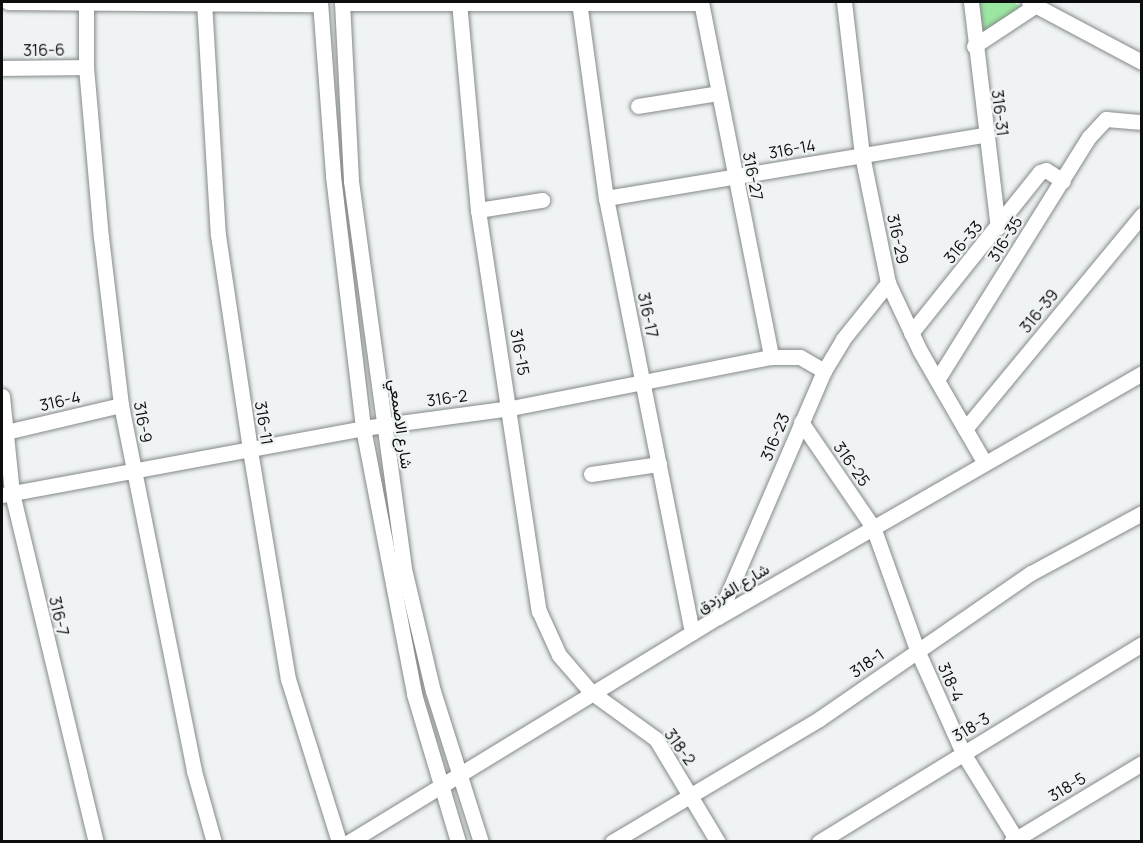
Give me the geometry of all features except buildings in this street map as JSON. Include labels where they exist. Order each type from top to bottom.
[{"type":"street","points":[[8,2],[320,2],[333,176],[363,428],[392,591],[440,786],[458,842]]},
{"type":"street","name":"316-9","points":[[86,2],[87,67],[121,405],[194,771],[214,842]]},
{"type":"street","name":"316-11","points":[[204,2],[218,235],[250,450],[288,679],[339,842]]},
{"type":"street","points":[[342,2],[701,2]]},
{"type":"street","name":"شارع الاصمعي","points":[[342,2],[351,181],[405,573],[433,691],[481,842]]},
{"type":"street","name":"316-15","points":[[459,2],[478,210],[511,408],[539,611],[559,655],[591,692]]},
{"type":"street","name":"316-17","points":[[579,2],[606,198],[644,380],[692,633]]},
{"type":"street","name":"316-27","points":[[701,2],[771,357]]},
{"type":"street","name":"316-29","points":[[844,2],[862,155],[888,283],[911,333],[984,462]]},
{"type":"street","name":"316-31","points":[[971,2],[984,135],[998,228]]},
{"type":"street","points":[[974,46],[1032,3],[1142,62]]},
{"type":"street","name":"316-6","points":[[2,68],[87,67]]},
{"type":"street","points":[[638,106],[718,93]]},
{"type":"street","name":"316-35","points":[[937,380],[1089,137],[1106,119],[1142,122]]},
{"type":"street","name":"316-14","points":[[606,198],[984,135]]},
{"type":"street","name":"316-33","points":[[911,333],[998,228],[1040,172],[1046,170],[1063,181]]},
{"type":"street","points":[[478,210],[542,200]]},
{"type":"street","name":"316-39","points":[[965,429],[1142,215]]},
{"type":"street","name":"316-23","points":[[718,617],[824,371],[843,339],[888,283]]},
{"type":"street","name":"316-2","points":[[7,494],[363,428],[511,408],[644,380],[771,357],[800,357],[824,371]]},
{"type":"street","name":"شارع الفرزدق","points":[[359,839],[458,774],[591,692],[984,462],[1142,373]]},
{"type":"street","name":"316-7","points":[[2,396],[6,432],[7,494],[96,842]]},
{"type":"street","name":"316-4","points":[[6,432],[121,405]]},
{"type":"street","name":"316-25","points":[[801,422],[873,527]]},
{"type":"street","points":[[591,474],[659,464]]},
{"type":"street","name":"318-1","points":[[612,842],[819,719],[916,650],[1031,573],[1142,513]]},
{"type":"street","name":"318-4","points":[[873,527],[916,650],[963,753],[1015,840]]},
{"type":"street","name":"318-3","points":[[819,842],[1142,644]]},
{"type":"street","name":"318-2","points":[[591,692],[656,740],[692,795],[718,842]]},
{"type":"street","name":"318-5","points":[[1015,840],[1142,763]]},
{"type":"green space","points":[[977,2],[1013,2],[1022,7],[978,35]]}]
